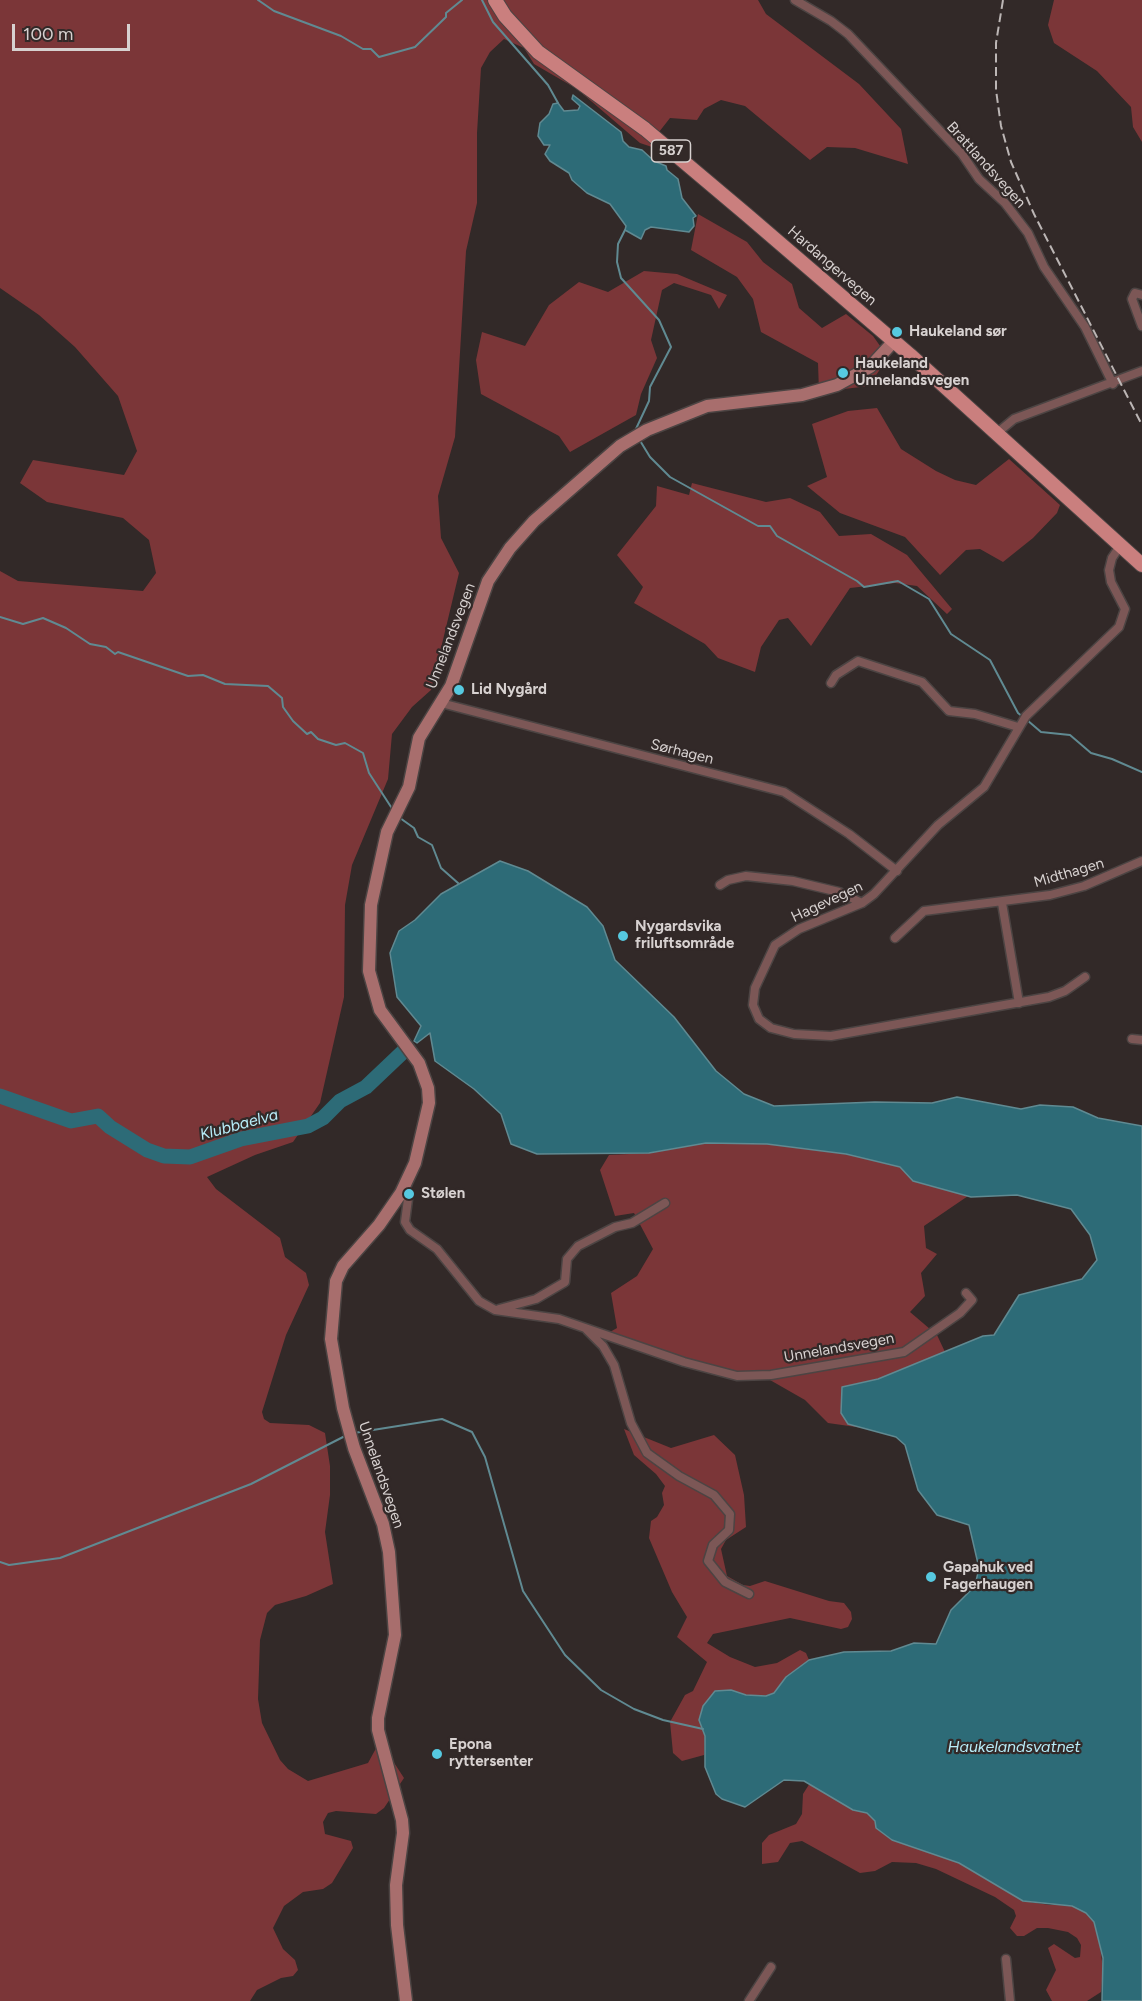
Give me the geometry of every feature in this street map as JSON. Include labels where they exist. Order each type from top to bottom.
[{"type":"main road","name":"Hardangervegen","points":[[495,0],[505,16],[538,52],[662,142],[894,341],[1142,565]]},
{"type":"main road","name":"Unnelandsvegen","points":[[406,2001],[397,1925],[396,1885],[403,1833],[402,1820],[378,1730],[378,1718],[395,1635],[389,1552],[383,1524],[354,1448],[343,1408],[331,1339],[333,1299],[343,1266],[379,1225],[401,1193],[415,1163],[425,1129],[428,1088],[419,1062],[388,1023],[375,1000],[369,971],[368,939],[371,905],[387,832],[409,787],[424,727],[451,686],[479,604],[496,567],[534,521],[620,446],[677,417],[707,406],[802,395],[837,386],[870,367],[894,341]]},
{"type":"street","name":"Brattlandsvegen","points":[[795,0],[848,34],[962,154],[979,179],[1005,203],[1028,233],[1044,267],[1085,327],[1113,384]]},
{"type":"street","points":[[1142,295],[1135,293],[1132,299],[1142,326]]},
{"type":"street","points":[[997,433],[1014,420],[1142,371]]},
{"type":"street","name":"Hagevegen","points":[[1084,977],[1065,991],[1019,1003],[831,1036],[794,1034],[764,1024],[755,1013],[753,996],[775,945],[799,928],[862,903],[897,871],[938,825],[984,787],[1022,722],[1119,627],[1125,609],[1111,582],[1109,570],[1112,558],[1120,546]]},
{"type":"street","points":[[831,683],[854,663],[869,664],[922,682],[949,711],[1022,722]]},
{"type":"street","name":"Sørhagen","points":[[441,703],[784,792],[849,834],[897,871]]},
{"type":"street","name":"Midthagen","points":[[895,938],[924,911],[1002,903],[1084,886],[1142,861]]},
{"type":"street","points":[[720,885],[728,880],[746,876],[793,881],[839,892],[862,903]]},
{"type":"street","points":[[1002,903],[1019,1003]]},
{"type":"street","points":[[1132,1039],[1142,1040]]},
{"type":"street","name":"Unnelandsvegen","points":[[401,1193],[408,1199],[405,1222],[410,1230],[437,1249],[479,1301],[495,1310],[560,1319],[684,1362],[737,1376],[755,1377],[904,1352],[960,1314],[972,1300],[966,1293]]},
{"type":"street","points":[[495,1310],[536,1299],[565,1282],[567,1258],[578,1246],[615,1227],[632,1223],[665,1203]]},
{"type":"street","points":[[585,1327],[603,1346],[614,1365],[631,1423],[647,1453],[679,1476],[714,1495],[730,1514],[729,1530],[712,1545],[708,1561],[724,1582],[749,1594]]},
{"type":"street","points":[[1006,1959],[1010,2001]]},
{"type":"street","points":[[749,2001],[771,1967]]},
{"type":"shaded area","points":[[0,0],[758,0],[766,14],[859,84],[901,129],[908,164],[855,148],[827,147],[810,160],[745,106],[721,100],[704,109],[697,120],[670,118],[659,132],[655,148],[640,143],[577,89],[534,64],[524,48],[504,39],[490,52],[481,68],[477,133],[477,203],[466,251],[455,437],[438,496],[441,538],[459,573],[431,690],[412,707],[392,734],[388,779],[352,865],[345,905],[344,997],[320,1103],[293,1142],[255,1155],[207,1177],[216,1189],[280,1238],[285,1257],[306,1273],[309,1285],[286,1335],[262,1412],[264,1419],[270,1423],[309,1425],[325,1433],[330,1466],[330,1495],[325,1532],[333,1584],[306,1596],[275,1605],[267,1613],[260,1640],[258,1699],[262,1723],[280,1760],[288,1769],[308,1781],[368,1763],[380,1741],[404,1778],[384,1808],[376,1814],[336,1811],[328,1813],[323,1822],[325,1834],[351,1841],[353,1848],[332,1883],[323,1889],[303,1892],[284,1906],[273,1928],[283,1949],[295,1960],[298,1970],[293,1976],[281,1978],[257,1990],[250,2001],[0,2001],[0,571],[18,581],[143,591],[156,573],[149,540],[123,518],[47,502],[20,483],[33,460],[124,475],[137,451],[118,396],[75,347],[39,315],[0,288]]},
{"type":"shaded area","points":[[1054,0],[1142,0],[1142,142],[1133,127],[1131,107],[1097,71],[1054,43],[1048,25]]},
{"type":"shaded area","points":[[698,214],[747,242],[763,262],[792,284],[799,308],[822,328],[846,314],[873,336],[888,357],[869,386],[819,392],[818,363],[761,332],[753,299],[737,277],[691,250]]},
{"type":"shaded area","points":[[644,271],[677,274],[727,295],[719,309],[711,295],[674,283],[662,290],[651,340],[657,358],[641,394],[636,415],[570,452],[559,436],[481,394],[476,360],[482,332],[525,346],[549,305],[579,282],[608,292]]},
{"type":"shaded area","points":[[877,408],[901,449],[936,471],[955,480],[976,485],[1009,459],[1060,505],[1057,513],[1033,538],[1003,562],[980,549],[966,550],[940,575],[905,537],[840,513],[807,486],[827,477],[812,424],[848,411]]},
{"type":"shaded area","points":[[692,483],[766,502],[790,498],[820,512],[839,536],[871,534],[907,555],[952,609],[947,614],[917,586],[895,583],[850,588],[811,646],[788,618],[779,620],[761,647],[755,672],[718,658],[705,644],[634,603],[643,587],[617,555],[656,506],[657,486],[689,495]]},
{"type":"shaded area","points":[[706,1143],[767,1144],[846,1154],[900,1167],[913,1181],[968,1196],[924,1226],[926,1248],[937,1254],[921,1273],[925,1296],[910,1312],[937,1335],[945,1352],[878,1379],[842,1387],[848,1424],[863,1428],[828,1423],[805,1400],[770,1380],[742,1378],[603,1336],[617,1328],[611,1293],[637,1276],[653,1249],[634,1213],[615,1216],[600,1170],[609,1155],[649,1153]]},
{"type":"shaded area","points":[[624,1429],[671,1448],[714,1435],[735,1455],[744,1495],[746,1527],[726,1540],[721,1549],[727,1576],[743,1585],[750,1586],[765,1581],[829,1601],[844,1603],[851,1612],[852,1619],[848,1627],[841,1629],[790,1618],[713,1634],[707,1643],[730,1657],[755,1667],[777,1663],[800,1650],[806,1653],[809,1660],[786,1677],[774,1693],[766,1696],[746,1695],[731,1690],[699,1720],[705,1735],[704,1755],[682,1761],[673,1753],[670,1722],[685,1695],[693,1691],[707,1662],[677,1637],[687,1617],[672,1592],[649,1538],[651,1521],[657,1517],[664,1505],[662,1493],[665,1486],[656,1474],[634,1455]]},
{"type":"shaded area","points":[[810,1783],[853,1810],[867,1813],[875,1821],[877,1828],[892,1840],[959,1863],[1023,1901],[1050,1905],[1065,1903],[1086,1913],[1094,1922],[1100,1946],[1103,1969],[1101,1992],[1087,2001],[1052,2001],[1046,1990],[1056,1970],[1048,1948],[1054,1944],[1075,1958],[1080,1957],[1081,1945],[1077,1938],[1068,1932],[1048,1928],[1037,1928],[1024,1936],[1017,1936],[1010,1928],[1016,1916],[1014,1910],[995,1897],[936,1869],[916,1863],[892,1862],[875,1871],[860,1873],[802,1841],[790,1843],[778,1862],[762,1864],[762,1843],[769,1835],[796,1824],[802,1814],[803,1794]]},
{"type":"water","points":[[573,95],[621,132],[623,141],[629,147],[642,150],[654,161],[666,166],[667,170],[678,179],[682,198],[696,216],[693,218],[694,226],[689,232],[651,227],[645,230],[641,239],[625,230],[626,226],[610,204],[587,193],[572,180],[569,173],[550,161],[545,154],[550,145],[544,145],[538,136],[540,123],[549,114],[553,104],[558,103],[564,111],[578,110],[580,106],[572,99]]},
{"type":"water","name":"Haukelandsvatnet","points":[[500,861],[528,871],[587,907],[603,926],[615,960],[674,1017],[716,1071],[744,1094],[774,1106],[875,1102],[932,1103],[957,1097],[1021,1109],[1040,1105],[1073,1107],[1098,1118],[1142,1126],[1142,2001],[1102,2001],[1103,1958],[1094,1922],[1086,1913],[1072,1906],[1023,1901],[959,1863],[892,1840],[876,1828],[875,1821],[867,1813],[853,1810],[804,1781],[784,1780],[745,1807],[722,1799],[716,1794],[705,1767],[705,1736],[699,1720],[703,1706],[715,1691],[731,1690],[746,1695],[766,1696],[774,1693],[786,1677],[809,1660],[844,1652],[891,1651],[914,1643],[936,1644],[951,1610],[975,1586],[979,1568],[969,1525],[937,1515],[918,1490],[905,1445],[896,1437],[848,1424],[841,1413],[842,1387],[878,1379],[983,1336],[994,1335],[1019,1295],[1082,1279],[1097,1260],[1090,1235],[1071,1209],[1017,1195],[971,1197],[913,1181],[900,1167],[846,1154],[767,1144],[706,1143],[649,1153],[537,1154],[511,1144],[501,1114],[474,1089],[435,1061],[430,1033],[417,1043],[414,1041],[421,1026],[397,997],[390,953],[399,931],[415,920],[441,894]]},
{"type":"waterway","points":[[258,0],[274,11],[341,36],[363,49],[371,49],[379,57],[415,47],[446,17],[446,13],[462,0]]},
{"type":"waterway","points":[[482,0],[493,22],[548,85],[558,103]]},
{"type":"waterway","points":[[625,230],[618,244],[617,262],[621,278],[659,320],[671,347],[650,387],[649,401],[635,431]]},
{"type":"waterway","points":[[639,439],[650,457],[670,477],[758,526],[770,526],[777,536],[864,587],[898,581],[929,599],[951,634],[990,660],[1018,713],[1023,717]]},
{"type":"waterway","points":[[0,617],[23,624],[43,618],[66,628],[90,644],[106,647],[115,654],[118,652],[188,676],[203,675],[225,684],[268,686],[282,698],[283,707],[293,721],[307,734],[311,732],[318,739],[336,745],[345,743],[363,753],[369,773],[393,810]]},
{"type":"waterway","points":[[1027,720],[1041,732],[1070,735],[1091,753],[1142,772]]},
{"type":"waterway","points":[[400,818],[414,828],[418,837],[432,845],[441,868],[458,883]]},
{"type":"waterway","name":"Klubbaelva","points":[[0,1096],[71,1121],[98,1116],[110,1127],[147,1150],[164,1156],[190,1157],[241,1139],[308,1126],[323,1118],[340,1101],[366,1087],[405,1050]]},
{"type":"waterway","points":[[354,1433],[442,1419],[472,1432],[485,1457],[523,1591],[565,1655],[601,1690],[634,1709],[663,1720],[703,1729]]},
{"type":"waterway","points":[[0,1562],[9,1565],[60,1558],[251,1484],[345,1436]]},
{"type":"railway","points":[[1003,0],[996,43],[996,90],[1001,126],[1011,162],[1034,214],[1142,425]]},
{"type":"place","name":"Haukeland sør","points":[[897,332]]},
{"type":"place","name":"Haukeland Unnelandsvegen","points":[[843,373]]},
{"type":"place","name":"Lid Nygård","points":[[459,690]]},
{"type":"place","name":"Nygardsvika friluftsområde","points":[[623,936]]},
{"type":"place","name":"Stølen","points":[[409,1194]]},
{"type":"place","name":"Gapahuk ved Fagerhaugen","points":[[931,1577]]},
{"type":"place","name":"Epona ryttersenter","points":[[437,1754]]}]
